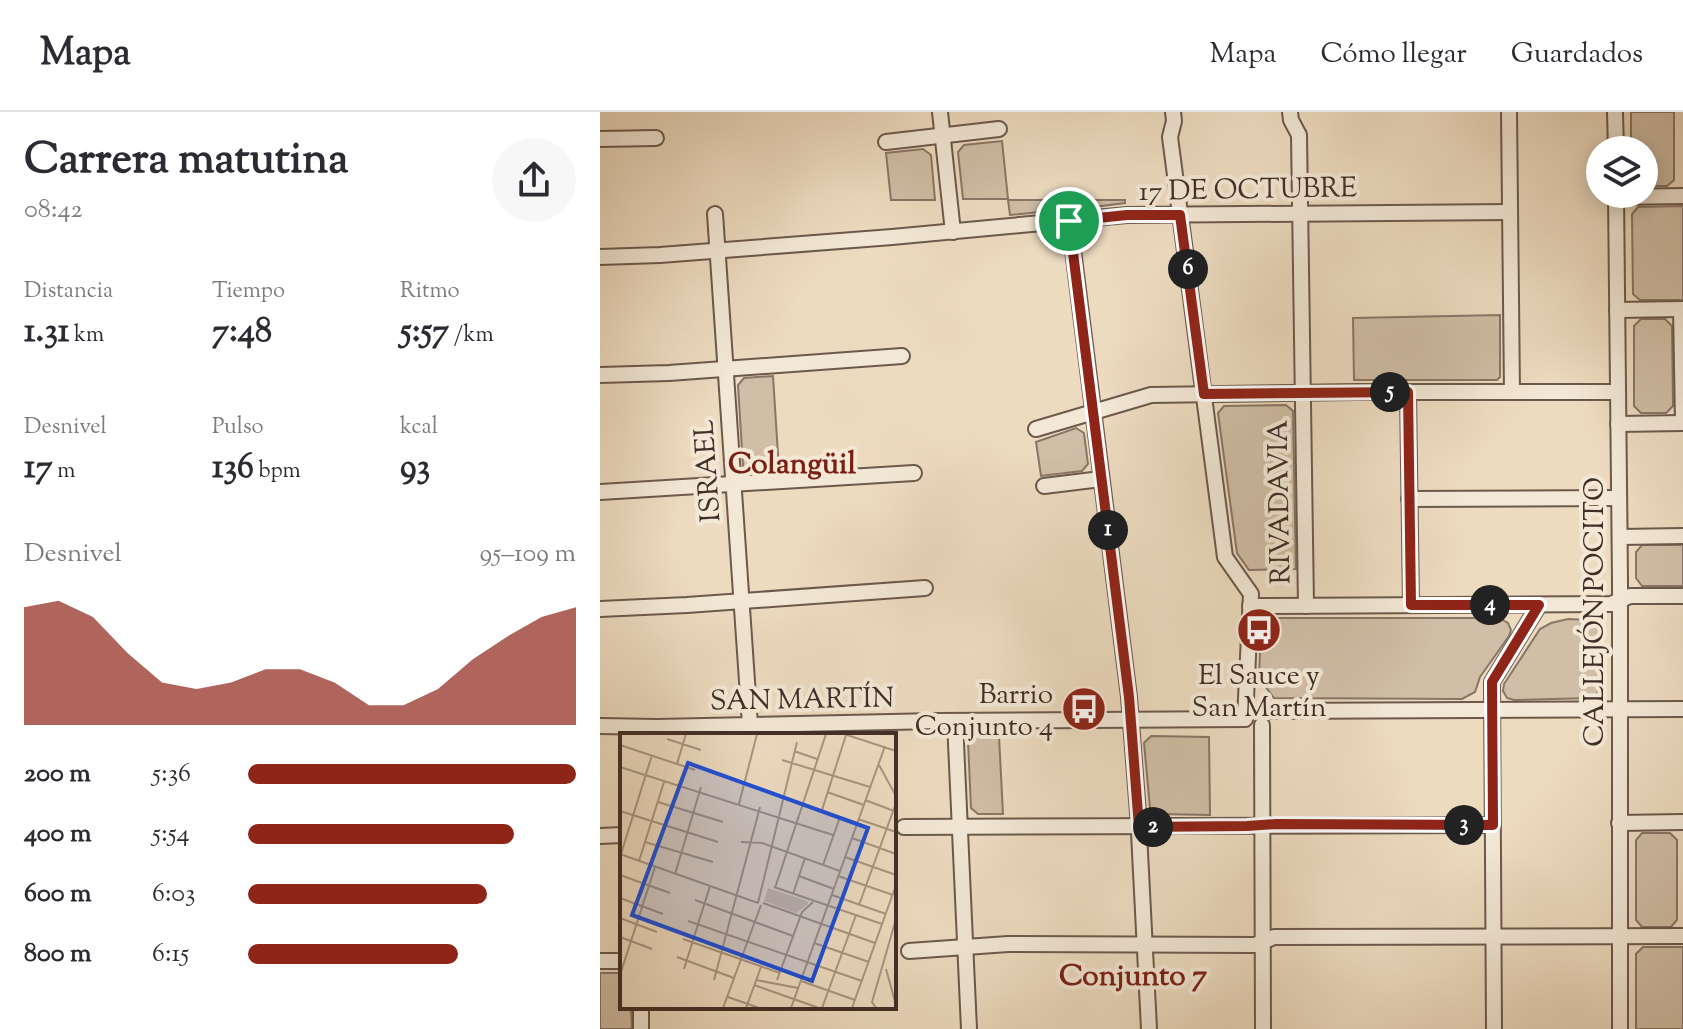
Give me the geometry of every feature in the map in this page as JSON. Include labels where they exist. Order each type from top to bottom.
[{"type":"street","points":[[940,112],[953,232]]},
{"type":"street","points":[[1173,112],[1170,137],[1225,557],[1251,594],[1245,719],[1255,726],[1262,725],[1269,717],[1269,711],[1260,698],[1246,702]]},
{"type":"street","name":"RIVADAVIA","points":[[1290,112],[1299,135],[1306,606]]},
{"type":"street","points":[[1509,112],[1512,392]]},
{"type":"street","points":[[1615,112],[1616,136]]},
{"type":"street","points":[[886,142],[999,129]]},
{"type":"street","points":[[600,139],[656,138]]},
{"type":"street","points":[[1658,196],[1683,196]]},
{"type":"street","points":[[1067,202],[1131,720],[1149,1029]]},
{"type":"street","name":"CALLEJÓN POCITO","points":[[1616,208],[1620,1029]]},
{"type":"street","name":"17 DE OCTUBRE","points":[[600,257],[717,251],[1127,215],[1510,212]]},
{"type":"street","name":"ISRAEL","points":[[715,214],[750,725]]},
{"type":"street","points":[[1617,310],[1682,309],[1683,423],[1618,424]]},
{"type":"street","points":[[600,375],[902,356]]},
{"type":"street","points":[[1408,392],[1411,605]]},
{"type":"street","points":[[1036,429],[1151,395],[1618,392]]},
{"type":"street","points":[[600,492],[914,473]]},
{"type":"street","points":[[1044,486],[1101,479]]},
{"type":"street","points":[[1409,499],[1619,498]]},
{"type":"street","points":[[1620,537],[1683,536]]},
{"type":"street","points":[[600,609],[925,588]]},
{"type":"street","points":[[1250,606],[1611,604],[1630,596],[1683,596]]},
{"type":"street","points":[[1494,1029],[1492,682],[1539,605]]},
{"type":"street","points":[[1269,711],[1683,709]]},
{"type":"street","name":"SAN MARTÍN","points":[[600,726],[631,731],[750,725],[1245,719]]},
{"type":"street","points":[[955,721],[969,1029]]},
{"type":"street","points":[[1262,725],[1263,1029]]},
{"type":"street","points":[[1619,823],[1683,822]]},
{"type":"street","points":[[904,827],[1493,825]]},
{"type":"street","points":[[600,836],[620,835]]},
{"type":"street","points":[[909,951],[1008,944],[1255,945],[1274,937],[1683,936]]},
{"type":"shaded area","points":[[1631,112],[1674,112],[1674,180],[1667,186],[1658,186],[1658,136],[1631,136]]},
{"type":"shaded area","points":[[1002,141],[1008,199],[963,199],[958,152],[964,145]]},
{"type":"shaded area","points":[[923,149],[931,155],[935,200],[891,200],[886,153]]},
{"type":"shaded area","points":[[1008,200],[1055,200],[1055,204],[1049,211],[1010,215]]},
{"type":"shaded area","points":[[1078,200],[1125,200],[1125,203],[1086,208]]},
{"type":"shaded area","points":[[1683,206],[1683,300],[1640,300],[1633,294],[1632,214],[1637,208]]},
{"type":"shaded area","points":[[1500,315],[1500,377],[1497,380],[1354,380],[1353,318]]},
{"type":"shaded area","points":[[1641,319],[1665,319],[1672,326],[1673,406],[1666,413],[1641,413],[1634,406],[1634,326]]},
{"type":"shaded area","points":[[773,376],[779,470],[750,472],[743,466],[738,385],[744,378]]},
{"type":"shaded area","points":[[1286,405],[1293,411],[1296,569],[1249,570],[1237,553],[1218,413],[1224,406]]},
{"type":"shaded area","points":[[1076,428],[1084,433],[1088,464],[1082,471],[1041,476],[1036,442]]},
{"type":"shaded area","points":[[1642,545],[1683,545],[1683,586],[1642,586],[1636,578],[1636,552]]},
{"type":"shaded area","points":[[1269,618],[1499,618],[1508,623],[1511,630],[1480,677],[1475,692],[1462,699],[1274,698],[1259,678],[1261,625]]},
{"type":"shaded area","points":[[1568,619],[1590,622],[1600,632],[1599,691],[1593,698],[1507,698],[1503,691],[1504,684],[1540,629]]},
{"type":"shaded area","points":[[974,736],[999,736],[1003,814],[978,814],[971,808],[968,742]]},
{"type":"shaded area","points":[[1151,736],[1209,737],[1210,815],[1157,814],[1150,808],[1144,743]]},
{"type":"shaded area","points":[[1642,833],[1670,833],[1677,840],[1677,920],[1671,927],[1642,927],[1636,920],[1636,840]]},
{"type":"shaded area","points":[[1643,947],[1683,947],[1683,1029],[1636,1029],[1636,954]]},
{"type":"shaded area","points":[[600,973],[620,973],[620,1009],[631,1009],[632,1029],[600,1029]]},
{"type":"place","name":"El Sauce y San Martín","points":[[1259,630]]},
{"type":"place","name":"Barrio Conjunto 4","points":[[1084,709]]},
{"type":"district","name":"Colangüil","points":[[792,463]]},
{"type":"district","name":"Conjunto 7","points":[[1133,975]]},
{"type":"route","points":[[1127,215],[1180,215],[1204,394],[1408,392],[1411,605],[1539,605],[1492,682],[1493,825],[1139,827],[1129,697],[1069,221],[1127,215]]}]
